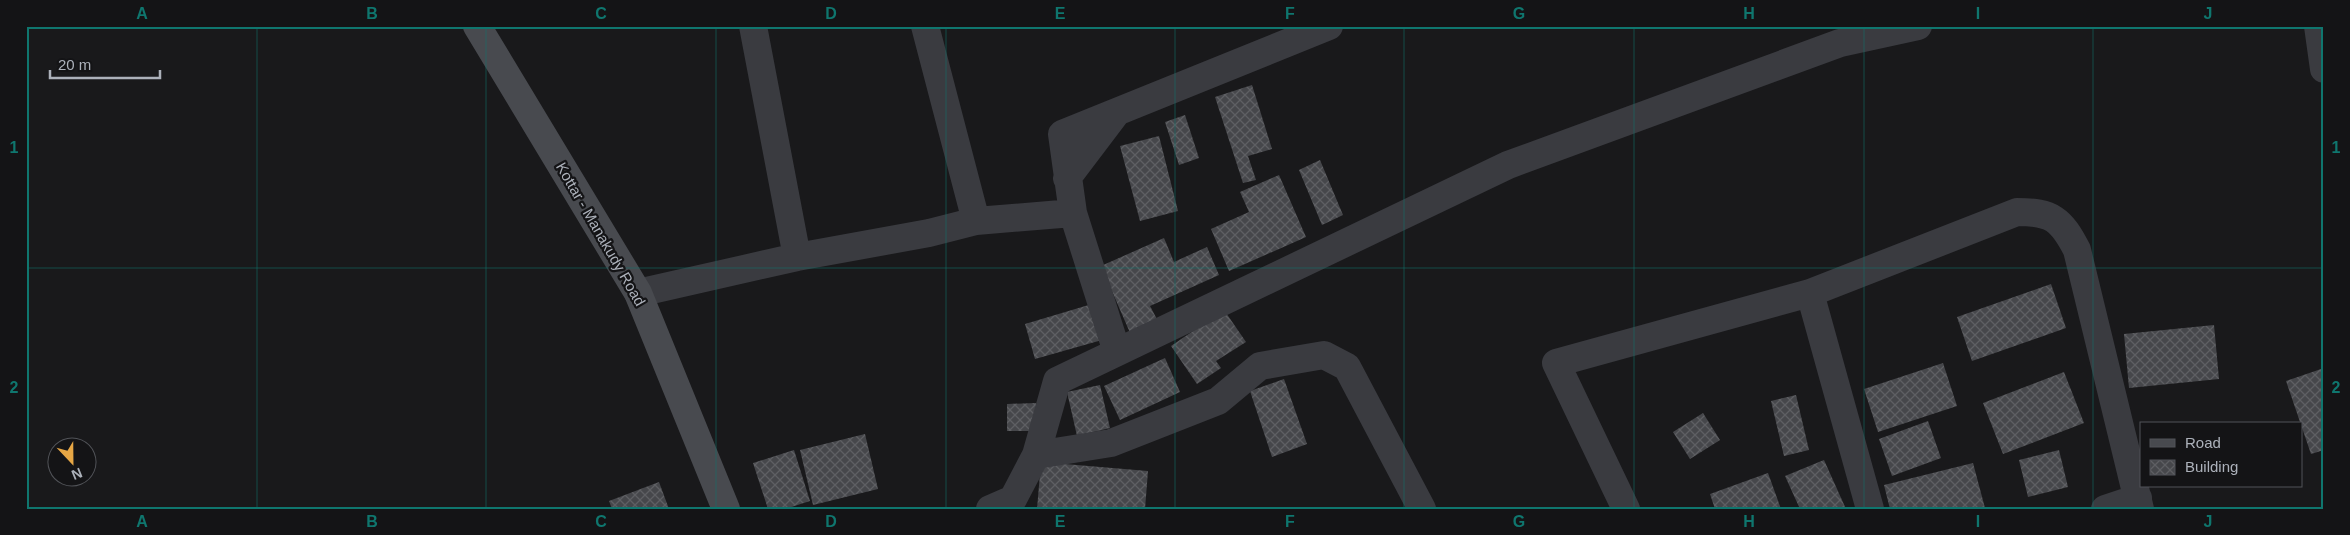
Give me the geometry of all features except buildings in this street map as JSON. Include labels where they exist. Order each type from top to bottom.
[{"type":"main road","name":"Kottar - Manakudy Road","points":[[477,26],[638,294],[726,509]]},
{"type":"street","points":[[753,26],[797,257]]},
{"type":"street","points":[[925,26],[976,221]]},
{"type":"street","points":[[1117,352],[1073,213],[1062,134],[1329,26]]},
{"type":"street","points":[[990,509],[1013,499],[1036,455],[1057,380],[1508,165],[1840,43],[1918,26]]},
{"type":"street","points":[[2318,26],[2324,68]]},
{"type":"street","points":[[1626,509],[1556,362],[1810,293],[2017,212],[2039,212],[2056,218],[2069,234],[2077,250],[2139,503],[2105,509]]},
{"type":"street","points":[[638,294],[797,257],[929,233],[976,221],[1073,213]]},
{"type":"street","points":[[1810,293],[1870,509]]},
{"type":"street","points":[[1036,455],[1111,443],[1218,401],[1260,366],[1324,355],[1346,367],[1422,509]]}]
